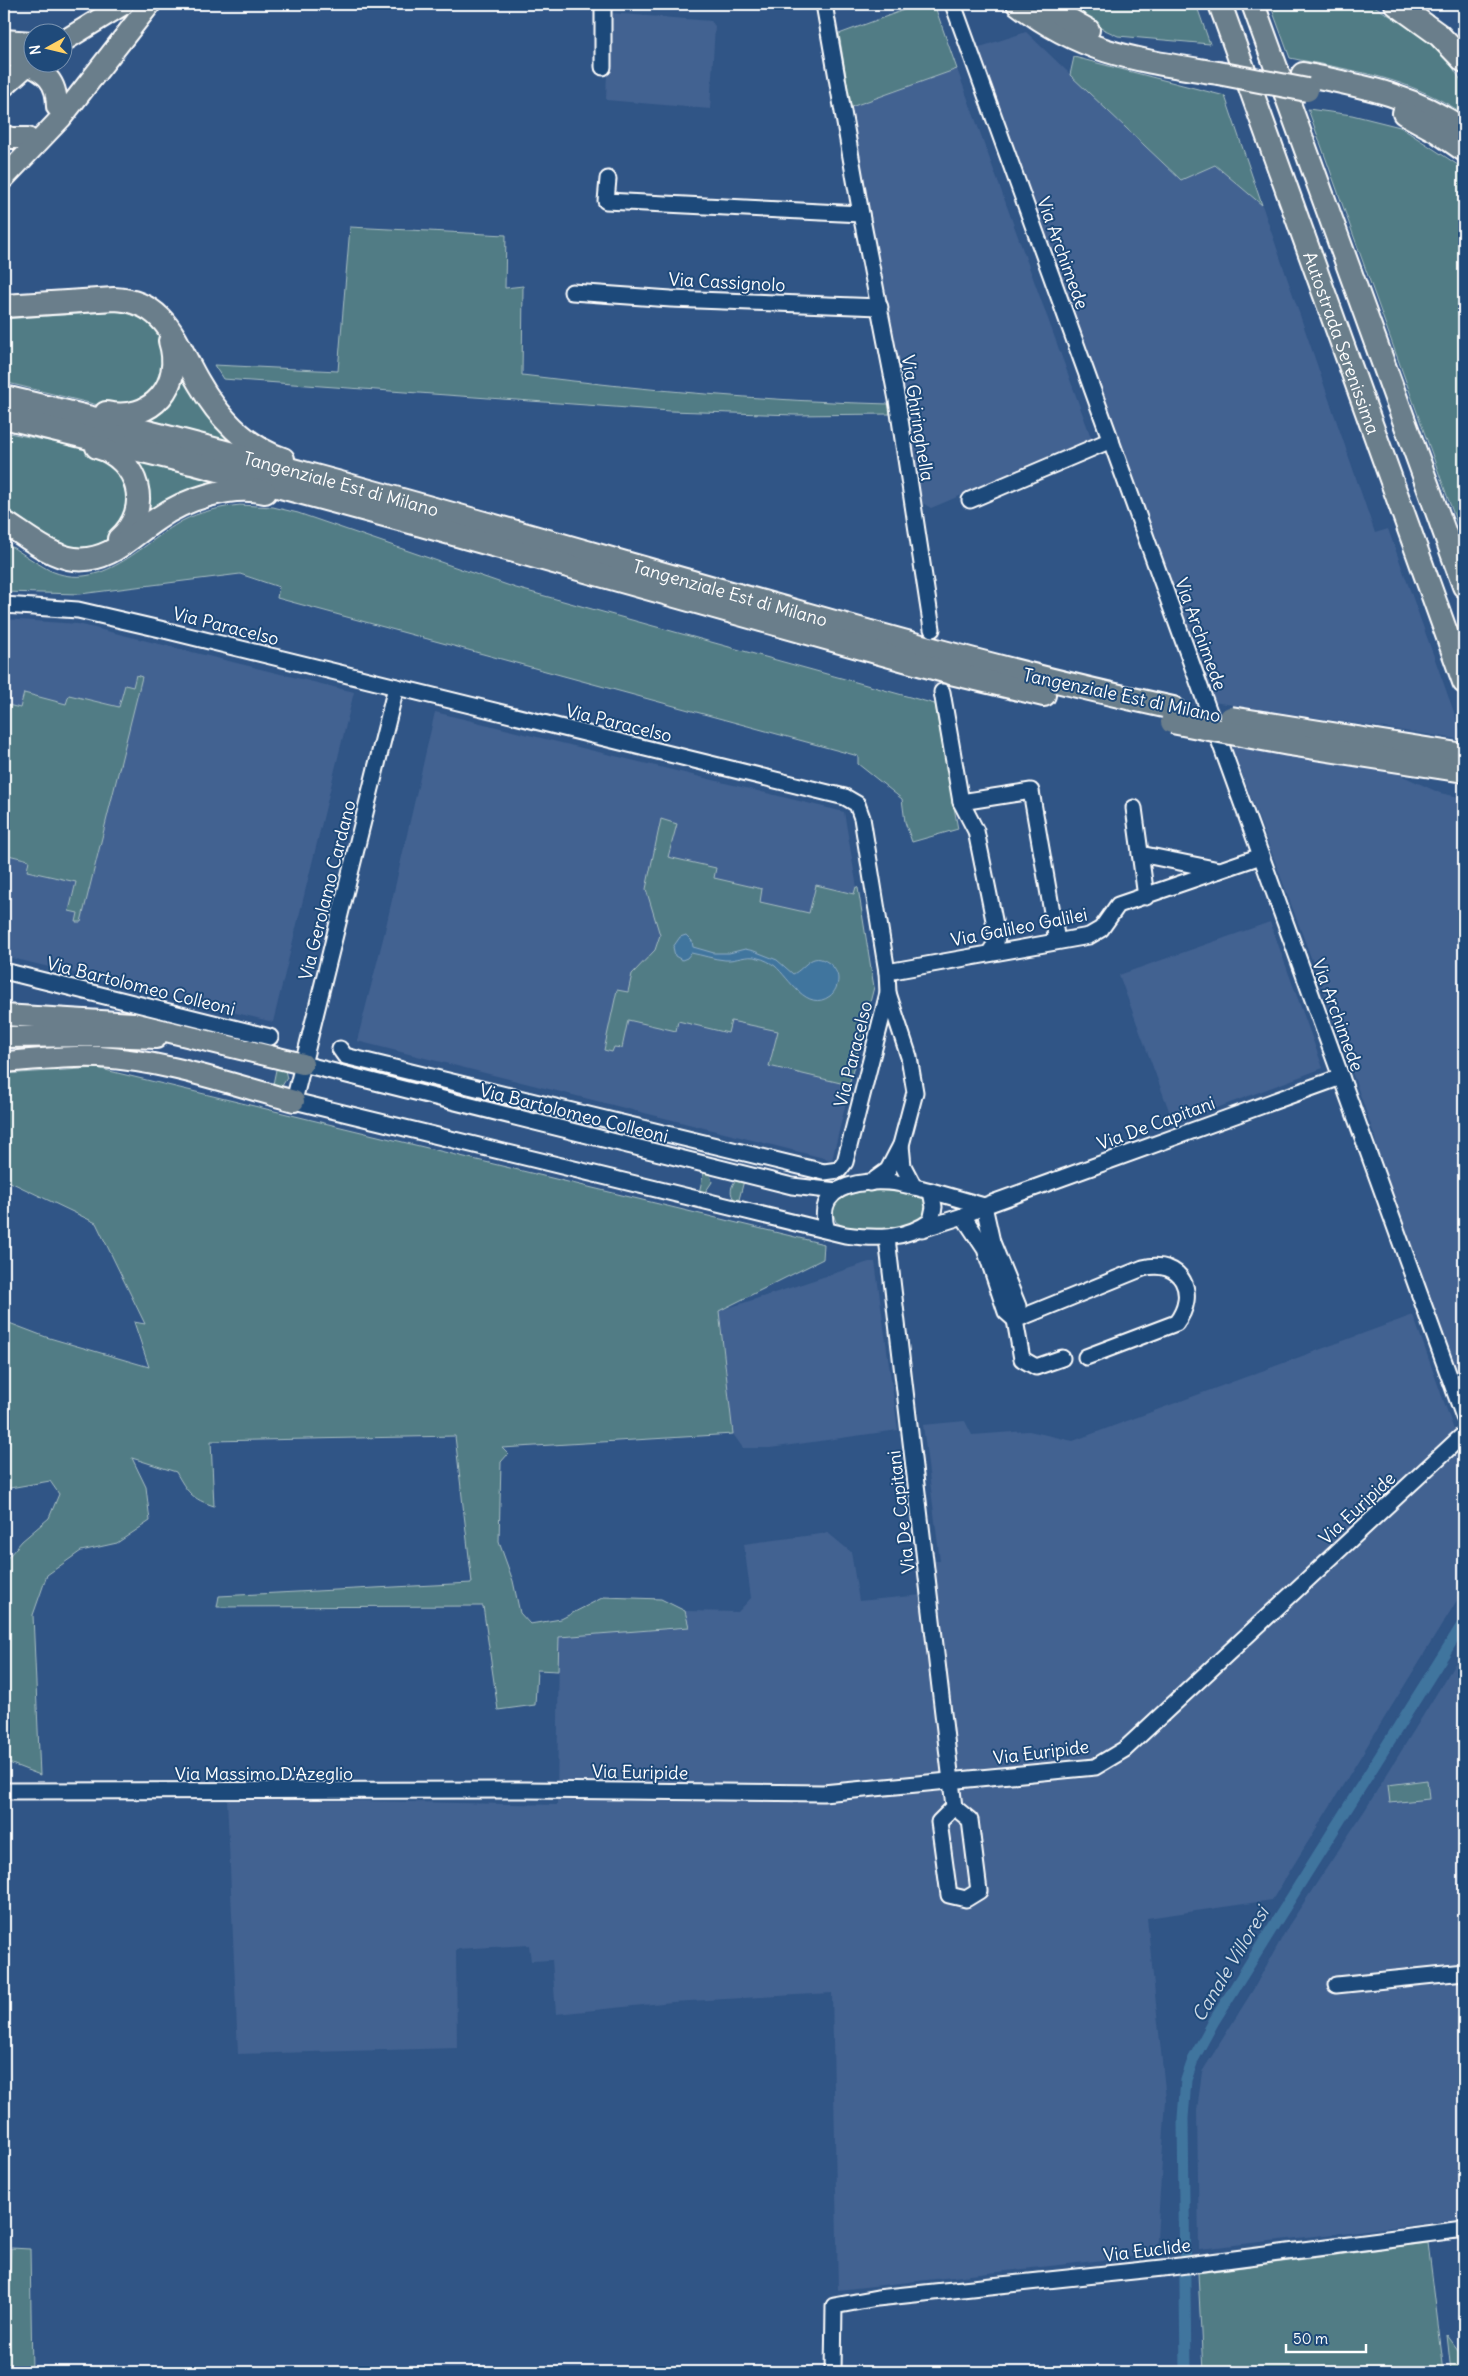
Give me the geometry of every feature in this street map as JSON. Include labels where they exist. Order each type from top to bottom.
[{"type":"highway","points":[[1018,4],[1062,33],[1113,55],[1216,66]]},
{"type":"highway","points":[[1047,4],[1069,19],[1117,41],[1216,66],[1305,82],[1389,93],[1431,110],[1464,130]]},
{"type":"highway","points":[[1204,4],[1221,48],[1270,139]]},
{"type":"highway","name":"Autostrada Serenissima","points":[[1220,4],[1464,682]]},
{"type":"highway","name":"Autostrada Serenissima","points":[[1253,4],[1464,586]]},
{"type":"highway","points":[[1396,4],[1439,35],[1464,61]]},
{"type":"highway","points":[[1305,82],[1398,110],[1418,120],[1464,150]]},
{"type":"highway","points":[[4,306],[114,299],[131,301],[145,306],[164,321],[212,404],[240,433],[270,454],[336,475],[361,500]]},
{"type":"highway","points":[[4,312],[115,305],[131,307],[153,318],[170,341],[175,363],[171,382],[157,400],[143,410],[131,414],[117,415],[56,400],[34,404]]},
{"type":"highway","name":"Tangenziale Est di Milano","points":[[4,397],[99,419],[361,500]]},
{"type":"highway","name":"Tangenziale Est di Milano","points":[[4,417],[68,431],[192,463],[361,500],[1062,684],[1172,715],[1289,744],[1464,771]]},
{"type":"highway","points":[[4,516],[60,549],[74,552],[88,553],[105,549],[128,531],[136,514],[138,504],[136,484],[128,467],[110,452],[83,444],[68,431]]},
{"type":"highway","points":[[4,522],[57,554],[81,559],[107,555],[171,510],[214,495],[250,489],[303,502],[361,500]]},
{"type":"highway","name":"Tangenziale Est di Milano","points":[[1172,715],[1464,754]]},
{"type":"main road","points":[[4,163],[57,107],[146,4]]},
{"type":"main road","points":[[4,178],[61,118],[150,4]]},
{"type":"main road","points":[[72,30],[116,9]]},
{"type":"main road","points":[[72,36],[116,9]]},
{"type":"main road","points":[[4,40],[22,41]]},
{"type":"main road","points":[[4,50],[22,59]]},
{"type":"main road","points":[[4,86],[22,70]]},
{"type":"main road","points":[[42,72],[52,81],[56,92],[57,107]]},
{"type":"main road","points":[[4,136],[28,138]]},
{"type":"main road","points":[[4,1015],[118,1021],[303,1064]]},
{"type":"main road","points":[[4,1037],[193,1038]]},
{"type":"main road","points":[[60,1037],[100,1042],[133,1050],[151,1056],[173,1068]]},
{"type":"main road","points":[[4,1062],[98,1057],[173,1068],[294,1101]]},
{"type":"street","points":[[603,4],[603,67]]},
{"type":"street","name":"Via Ghiringhella","points":[[824,4],[861,214],[897,400],[932,628]]},
{"type":"street","name":"Via Archimede","points":[[953,4],[1464,1418]]},
{"type":"street","points":[[608,178],[606,200],[861,214]]},
{"type":"street","name":"Via Cassignolo","points":[[572,292],[880,307]]},
{"type":"street","points":[[970,500],[1110,440]]},
{"type":"street","name":"Via Paracelso","points":[[4,605],[78,610],[845,797],[857,804],[862,818],[887,972],[888,993],[845,1162],[839,1170]]},
{"type":"street","name":"Via Gerolamo Cardano","points":[[294,1101],[396,687]]},
{"type":"street","points":[[942,692],[961,802],[976,832],[997,935],[996,944],[990,952]]},
{"type":"street","points":[[961,802],[1031,792],[1057,941]]},
{"type":"street","points":[[1134,808],[1146,897]]},
{"type":"street","points":[[1140,854],[1221,871]]},
{"type":"street","name":"Via Galileo Galilei","points":[[887,972],[990,952],[1089,936],[1101,929],[1118,905],[1146,897],[1261,856]]},
{"type":"street","name":"Via Bartolomeo Colleoni","points":[[4,971],[270,1037]]},
{"type":"street","points":[[888,993],[913,1073],[915,1092],[901,1145],[903,1166],[914,1187]]},
{"type":"street","name":"Via Bartolomeo Colleoni","points":[[340,1049],[345,1056],[824,1172],[839,1170]]},
{"type":"street","name":"Via Bartolomeo Colleoni","points":[[303,1064],[792,1186],[837,1191],[870,1183],[888,1182],[931,1191],[984,1206]]},
{"type":"street","name":"Via De Capitani","points":[[919,1230],[964,1216],[984,1206],[1341,1077]]},
{"type":"street","points":[[294,1101],[845,1235],[887,1238],[919,1230],[931,1221],[934,1207],[931,1191]]},
{"type":"street","name":"Via Bartolomeo Colleoni","points":[[870,1183],[888,1170],[901,1145]]},
{"type":"street","points":[[827,1230],[823,1218],[824,1204],[837,1191]]},
{"type":"street","points":[[984,1206],[992,1242],[1018,1306],[1015,1320],[1022,1359],[1036,1367],[1062,1358]]},
{"type":"street","points":[[964,1216],[985,1249],[1006,1312],[1015,1320]]},
{"type":"street","name":"Via De Capitani","points":[[887,1238],[954,1807]]},
{"type":"street","points":[[1015,1320],[1143,1268],[1156,1265],[1169,1267],[1178,1274],[1186,1292],[1186,1304],[1183,1314],[1176,1323],[1086,1358]]},
{"type":"street","name":"Via Euripide","points":[[525,1790],[822,1793],[1094,1767],[1125,1749],[1464,1434]]},
{"type":"street","name":"Via Massimo D'Azeglio","points":[[4,1791],[525,1790]]},
{"type":"street","points":[[954,1807],[970,1820],[979,1891],[966,1900],[949,1895],[940,1822],[954,1807]]},
{"type":"street","points":[[1336,1985],[1464,1972]]},
{"type":"street","name":"Via Euclide","points":[[833,2372],[834,2306],[877,2298],[1172,2267],[1464,2228]]},
{"type":"shaded area","points":[[609,13],[711,21],[715,26],[710,109],[606,100]]},
{"type":"shaded area","points":[[1026,32],[1181,180],[1215,165],[1262,205],[1375,533],[1388,529],[1464,740],[1213,702],[977,48]]},
{"type":"shaded area","points":[[957,69],[1092,440],[931,508],[919,501],[851,107]]},
{"type":"shaded area","points":[[4,619],[78,624],[354,692],[273,1022],[4,956]]},
{"type":"shaded area","points":[[435,712],[844,812],[874,987],[832,1160],[357,1041],[384,935]]},
{"type":"shaded area","points":[[1232,747],[1394,772],[1440,793],[1464,798],[1464,1392],[1382,1170],[1375,1137],[1319,979]]},
{"type":"shaded area","points":[[1270,922],[1323,1068],[1174,1124],[1119,975]]},
{"type":"shaded area","points":[[686,935],[692,941],[693,947],[714,953],[729,953],[745,949],[754,951],[777,960],[793,974],[813,959],[823,960],[833,966],[838,977],[837,986],[830,996],[822,1000],[814,1000],[799,992],[775,966],[754,957],[725,960],[691,953],[682,960],[675,956],[673,947],[680,937]]},
{"type":"shaded area","points":[[869,1262],[875,1262],[898,1430],[770,1448],[743,1448],[733,1434],[719,1311]]},
{"type":"shaded area","points":[[1413,1315],[1454,1430],[1464,1450],[1464,1589],[1272,1900],[1147,1918],[1166,2099],[1156,2254],[838,2290],[832,1993],[672,2002],[556,2014],[552,1960],[531,1961],[529,1945],[456,1949],[457,2048],[238,2054],[227,1798],[557,1805],[559,1637],[689,1627],[685,1611],[738,1612],[751,1598],[744,1544],[828,1533],[851,1552],[859,1601],[922,1595],[918,1561],[940,1561],[923,1425],[965,1421],[972,1435],[1029,1431],[1073,1441]]},
{"type":"shaded area","points":[[1464,1649],[1464,2219],[1199,2249],[1197,2110],[1202,2072],[1253,1990],[1289,1925],[1365,1810]]},
{"type":"green space","points":[[920,4],[934,4],[957,69],[851,107],[839,34]]},
{"type":"green space","points":[[1060,4],[1196,4],[1210,44],[1118,36],[1081,19]]},
{"type":"green space","points":[[1270,4],[1371,4],[1430,41],[1451,65],[1464,85],[1464,114],[1422,91],[1401,83],[1290,58]]},
{"type":"green space","points":[[1074,57],[1225,96],[1262,205],[1215,165],[1181,180],[1070,75]]},
{"type":"green space","points":[[1308,109],[1352,115],[1400,127],[1464,169],[1464,543]]},
{"type":"green space","points":[[350,227],[506,235],[505,288],[523,286],[522,375],[706,394],[889,404],[890,414],[795,415],[670,411],[223,379],[214,365],[338,371]]},
{"type":"green space","points":[[121,311],[137,316],[152,324],[164,337],[167,345],[168,359],[157,392],[114,409],[4,382],[4,319]]},
{"type":"green space","points":[[182,367],[233,442],[147,419]]},
{"type":"green space","points":[[4,432],[89,449],[109,457],[132,494],[114,538],[92,547],[74,547],[53,539],[4,507]]},
{"type":"green space","points":[[135,461],[229,486],[147,518]]},
{"type":"green space","points":[[240,505],[273,507],[298,513],[516,588],[935,704],[958,829],[912,842],[905,822],[902,799],[858,764],[858,756],[277,598],[279,587],[240,574],[80,594],[4,592],[4,542],[49,570],[68,576],[86,576],[120,563],[182,521],[210,510]]},
{"type":"green space","points":[[136,675],[142,677],[81,922],[76,922],[78,913],[69,911],[76,882],[27,871],[29,860],[4,854],[4,704],[20,708],[24,693],[66,704],[69,695],[119,707],[125,685],[133,687]]},
{"type":"green space","points":[[661,819],[677,824],[668,857],[716,868],[714,878],[762,889],[760,902],[809,913],[816,885],[854,894],[856,887],[858,888],[874,987],[849,1085],[769,1066],[778,1031],[731,1021],[728,1033],[678,1021],[676,1031],[628,1020],[622,1048],[614,1047],[612,1052],[604,1050],[617,990],[628,992],[632,974],[655,950],[660,935],[646,889]]},
{"type":"green space","points":[[277,1065],[284,1067],[287,1078],[280,1089],[272,1089]]},
{"type":"green space","points":[[97,1068],[824,1244],[823,1259],[719,1311],[733,1434],[502,1448],[508,1454],[501,1462],[499,1542],[513,1581],[520,1613],[530,1624],[561,1619],[604,1597],[661,1599],[685,1611],[689,1627],[559,1637],[558,1671],[537,1670],[535,1705],[498,1710],[483,1606],[217,1607],[219,1596],[472,1583],[455,1436],[211,1441],[214,1506],[200,1501],[191,1494],[183,1485],[176,1472],[132,1458],[146,1487],[150,1521],[117,1543],[81,1551],[47,1575],[33,1615],[40,1775],[4,1761],[4,1562],[22,1541],[49,1518],[59,1494],[50,1481],[4,1489],[4,1321],[46,1337],[149,1367],[134,1322],[145,1324],[96,1223],[4,1179],[4,1074]]},
{"type":"green space","points":[[705,1167],[709,1171],[712,1182],[706,1191],[699,1193]]},
{"type":"green space","points":[[745,1177],[738,1203],[732,1196],[732,1187],[735,1181]]},
{"type":"green space","points":[[878,1190],[923,1195],[929,1201],[927,1217],[893,1228],[870,1231],[858,1230],[836,1222],[831,1208],[841,1199],[852,1194]]},
{"type":"green space","points":[[1427,1780],[1429,1799],[1390,1803],[1388,1785]]},
{"type":"green space","points":[[1428,2243],[1444,2372],[1203,2372],[1198,2273]]},
{"type":"green space","points":[[11,2248],[30,2249],[32,2372],[6,2372]]},
{"type":"green space","points":[[1447,2335],[1464,2358],[1464,2372],[1451,2372]]},
{"type":"waterway","name":"Canale Villoresi","points":[[1186,2372],[1183,2118],[1186,2080],[1193,2060],[1214,2021],[1464,1622]]},
{"type":"tunnel","points":[[932,629],[942,692]]}]
